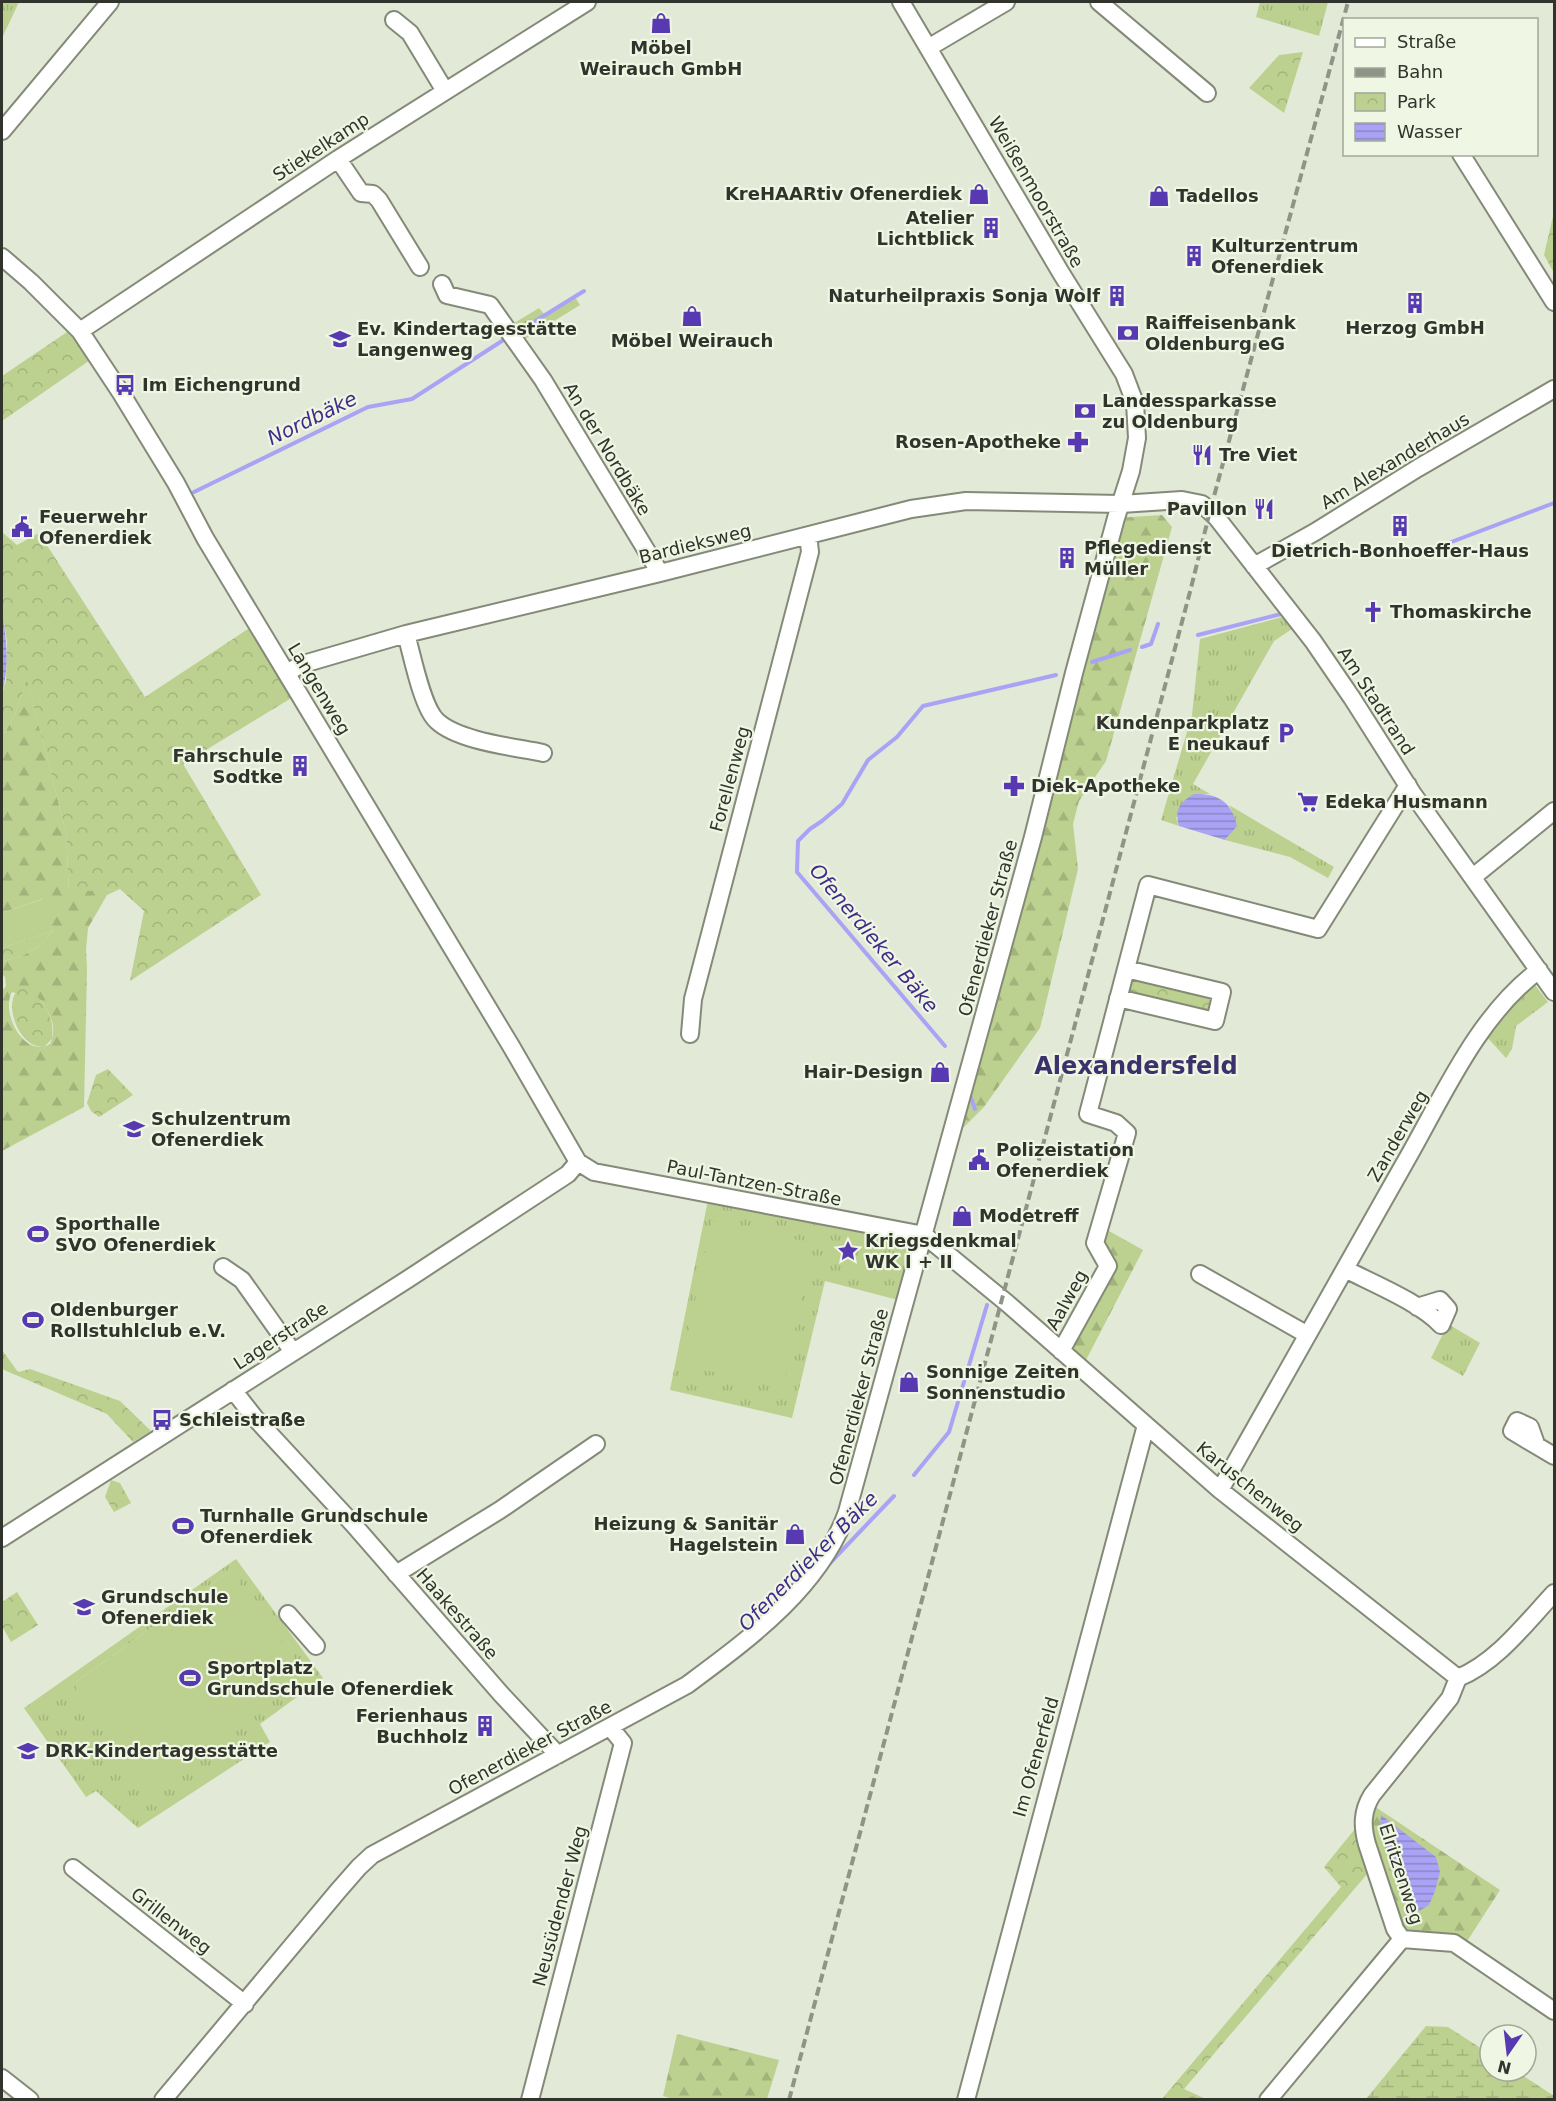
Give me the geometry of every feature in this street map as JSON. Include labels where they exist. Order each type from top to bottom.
[{"type":"street","points":[[2,131],[110,2]]},
{"type":"street","name":"Stiekelkamp","points":[[80,331],[338,159],[587,2]]},
{"type":"street","name":"Weißenmoorstraße","points":[[901,2],[1060,273],[1124,374],[1136,403]]},
{"type":"street","points":[[928,48],[1006,2]]},
{"type":"street","points":[[1099,2],[1207,93]]},
{"type":"street","points":[[394,20],[410,33],[445,91]]},
{"type":"street","points":[[1462,156],[1554,302]]},
{"type":"street","points":[[338,159],[361,193],[373,194],[379,200],[420,267]]},
{"type":"street","name":"Langenweg","points":[[2,257],[80,331],[121,393],[176,483],[205,538],[509,1043],[578,1162]]},
{"type":"street","name":"An der Nordbäke","points":[[442,284],[447,296],[490,305],[543,380],[660,573]]},
{"type":"street","name":"Am Alexanderhaus","points":[[1254,566],[1554,389]]},
{"type":"street","name":"Ofenerdieker Straße","points":[[163,2100],[338,1891],[372,1855],[687,1685],[732,1653],[775,1615],[801,1589],[839,1536],[924,1235],[1033,837],[1074,673],[1131,471],[1137,438],[1136,403]]},
{"type":"street","name":"Am Stadtrand","points":[[1121,504],[1182,500],[1202,504],[1217,518],[1340,680],[1408,785],[1554,992]]},
{"type":"street","name":"Bardieksweg","points":[[287,673],[300,665],[406,634],[806,537],[911,509],[966,501],[1121,504]]},
{"type":"street","name":"Forellenweg","points":[[690,1034],[693,999],[810,552],[806,537]]},
{"type":"street","points":[[406,634],[424,699],[435,720],[456,734],[543,753]]},
{"type":"street","points":[[1126,969],[1222,992],[1215,1021],[1118,998],[1148,885],[1318,929],[1408,785]]},
{"type":"street","points":[[1473,877],[1554,811]]},
{"type":"street","name":"Zanderweg","points":[[1220,1490],[1306,1334],[1480,1033],[1500,1004],[1539,970]]},
{"type":"street","name":"Aalweg","points":[[1061,1351],[1108,1266],[1095,1243],[1127,1133],[1116,1124],[1088,1114],[1118,998]]},
{"type":"street","name":"Paul-Tantzen-Straße","points":[[578,1162],[594,1172],[924,1235]]},
{"type":"street","name":"Lagerstraße","points":[[2,1538],[532,1198],[568,1174],[578,1162]]},
{"type":"street","name":"Karuschenweg","points":[[924,1235],[1220,1490],[1458,1678]]},
{"type":"street","points":[[223,1267],[242,1281],[293,1352]]},
{"type":"street","points":[[1345,1269],[1417,1307]]},
{"type":"street","points":[[1200,1274],[1306,1334]]},
{"type":"street","name":"Haakestraße","points":[[233,1390],[255,1418],[558,1755]]},
{"type":"street","name":"Im Ofenerfeld","points":[[966,2100],[1146,1425]]},
{"type":"street","points":[[396,1574],[500,1510],[596,1444]]},
{"type":"street","points":[[1536,1444],[1554,1456]]},
{"type":"street","points":[[1458,1678],[1487,1662],[1554,1593]]},
{"type":"street","points":[[288,1614],[316,1646]]},
{"type":"street","name":"Elritzenweg","points":[[1268,2100],[1402,1939],[1395,1929],[1367,1844],[1364,1834],[1364,1813],[1372,1795],[1449,1698],[1458,1678]]},
{"type":"street","name":"Neusüdender Weg","points":[[530,2100],[623,1743],[610,1727]]},
{"type":"street","name":"Grillenweg","points":[[73,1868],[245,2004]]},
{"type":"street","points":[[1402,1939],[1454,1943],[1554,2011]]},
{"type":"street","points":[[2,2078],[30,2100]]},
{"type":"green space","points":[[2,2],[19,2],[2,38]]},
{"type":"green space","points":[[1260,2],[1328,2],[1319,36],[1256,17]]},
{"type":"green space","points":[[1303,52],[1284,113],[1249,88],[1279,55]]},
{"type":"green space","points":[[1554,212],[1554,273],[1544,255]]},
{"type":"green space","points":[[575,297],[580,305],[517,344],[506,328],[539,308],[545,315]]},
{"type":"green space","points":[[76,326],[96,356],[2,421],[2,376]]},
{"type":"green space","points":[[1162,515],[1172,527],[1106,761],[1079,801],[1073,824],[1078,869],[1040,1028],[984,1107],[959,1132],[1116,518]]},
{"type":"green space","points":[[2,532],[17,545],[39,533],[145,697],[251,627],[293,697],[183,764],[261,895],[130,981],[144,911],[120,889],[69,892],[66,832],[27,680],[15,714],[2,738],[2,693],[6,681],[7,642],[2,609]]},
{"type":"green space","points":[[1282,617],[1292,629],[1274,641],[1193,784],[1210,794],[1194,794],[1176,818],[1179,826],[1161,820],[1192,715],[1200,639]]},
{"type":"green space","points":[[27,679],[66,832],[69,891],[120,889],[107,895],[88,928],[84,1107],[2,1151],[2,991],[6,986],[5,977],[2,974],[2,961],[31,951],[53,931],[42,899],[2,913],[2,738],[15,714]],"holes":[[[12,992],[41,1000],[50,1015],[53,1026],[50,1044],[41,1047],[24,1040],[17,1032],[9,1011]]]},
{"type":"green space","points":[[1229,805],[1334,867],[1328,878],[1290,857],[1225,840],[1234,824]]},
{"type":"green space","points":[[43,899],[53,931],[2,948],[2,913]]},
{"type":"green space","points":[[53,931],[31,951],[2,961],[2,948]]},
{"type":"green space","points":[[1126,969],[1222,992],[1215,1021],[1118,998]]},
{"type":"green space","points":[[1531,985],[1535,985],[1548,1002],[1516,1026],[1512,1049],[1506,1058],[1485,1035]]},
{"type":"green space","points":[[25,988],[38,997],[50,1016],[52,1039],[44,1047],[34,1045],[25,1038],[14,1018],[13,998],[17,991]]},
{"type":"green space","points":[[108,1069],[133,1095],[99,1117],[91,1111],[87,1103],[96,1075]]},
{"type":"green space","points":[[709,1195],[924,1235],[906,1302],[825,1281],[792,1418],[670,1390]]},
{"type":"green space","points":[[712,1221],[813,1243],[783,1387],[681,1365]]},
{"type":"green space","points":[[1100,1226],[1143,1250],[1085,1362],[1069,1349],[1108,1266]]},
{"type":"green space","points":[[1448,1324],[1480,1343],[1463,1376],[1431,1358]]},
{"type":"green space","points":[[2,1350],[18,1372],[30,1369],[120,1401],[151,1431],[133,1442],[107,1414],[4,1370]]},
{"type":"green space","points":[[111,1480],[120,1483],[131,1503],[114,1512],[105,1497]]},
{"type":"green space","name":"Sportplatz Grundschule Ofenerdiek","points":[[236,1559],[323,1678],[260,1724],[270,1742],[138,1828],[96,1791],[86,1797],[24,1708]],"holes":[[[230,1571],[76,1693],[76,1682]]]},
{"type":"green space","name":"Sportplatz Grundschule Ofenerdiek","points":[[230,1571],[305,1673],[146,1789],[76,1693],[76,1682]]},
{"type":"green space","points":[[17,1592],[38,1625],[11,1642],[2,1626],[2,1602]]},
{"type":"green space","points":[[1374,1806],[1500,1890],[1466,1943],[1407,1933],[1399,1926],[1368,1835]]},
{"type":"green space","points":[[1363,1819],[1374,1866],[1184,2089],[1206,2099],[1161,2100],[1341,1887],[1324,1867]]},
{"type":"green space","points":[[1426,2026],[1448,2027],[1478,2046],[1478,2083],[1534,2083],[1554,2096],[1554,2099],[1366,2099]]},
{"type":"green space","points":[[677,2034],[779,2060],[767,2099],[677,2100],[663,2096]]},
{"type":"water","points":[[2,609],[7,662],[2,693]]},
{"type":"water","points":[[1194,794],[1217,797],[1228,805],[1237,826],[1225,840],[1179,826],[1177,815],[1179,807]]},
{"type":"water","points":[[1381,1815],[1436,1857],[1440,1872],[1435,1891],[1429,1905],[1419,1911],[1412,1908],[1386,1851],[1382,1839]]},
{"type":"waterway","name":"Nordbäke","points":[[516,333],[584,291]]},
{"type":"waterway","name":"Nordbäke","points":[[194,492],[368,407],[412,399],[505,339]]},
{"type":"waterway","name":"Ofenerdieker Bäke","points":[[1433,549],[1554,503]]},
{"type":"waterway","name":"Ofenerdieker Bäke","points":[[1198,635],[1281,614]]},
{"type":"waterway","name":"Ofenerdieker Bäke","points":[[1142,647],[1151,644],[1158,624]]},
{"type":"waterway","name":"Ofenerdieker Bäke","points":[[1092,662],[1130,650]]},
{"type":"waterway","name":"Ofenerdieker Bäke","points":[[945,1046],[797,872],[798,841],[842,804],[868,760],[897,737],[923,706],[1056,675]]},
{"type":"waterway","name":"Ofenerdieker Bäke","points":[[969,1093],[975,1109]]},
{"type":"waterway","name":"Ofenerdieker Bäke","points":[[914,1475],[949,1432],[987,1305]]},
{"type":"waterway","name":"Ofenerdieker Bäke","points":[[830,1563],[894,1496]]},
{"type":"railway","points":[[1344,18],[1348,2]]},
{"type":"railway","points":[[789,2100],[1210,511],[1343,20]]},
{"type":"place","name":"Möbel Weirauch GmbH","points":[[661,23]]},
{"type":"place","name":"KreHAARtiv Ofenerdiek","points":[[979,194]]},
{"type":"place","name":"Tadellos","points":[[1159,196]]},
{"type":"place","name":"Atelier Lichtblick","points":[[991,228]]},
{"type":"place","name":"Kulturzentrum Ofenerdiek","points":[[1194,256]]},
{"type":"place","name":"Naturheilpraxis Sonja Wolf","points":[[1117,296]]},
{"type":"place","name":"Herzog GmbH","points":[[1415,303]]},
{"type":"place","name":"Möbel Weirauch","points":[[692,316]]},
{"type":"place","name":"Raiffeisenbank Oldenburg eG","points":[[1128,333]]},
{"type":"place","name":"Ev. Kindertagesstätte Langenweg","points":[[340,339]]},
{"type":"place","name":"Im Eichengrund","points":[[125,385]]},
{"type":"place","name":"Landessparkasse zu Oldenburg","points":[[1085,411]]},
{"type":"place","name":"Rosen-Apotheke","points":[[1078,442]]},
{"type":"place","name":"Tre Viet","points":[[1202,455]]},
{"type":"place","name":"Pavillon","points":[[1264,509]]},
{"type":"place","name":"Dietrich-Bonhoeffer-Haus","points":[[1400,526]]},
{"type":"place","name":"Feuerwehr Ofenerdiek","points":[[22,527]]},
{"type":"place","name":"Pflegedienst Müller","points":[[1067,558]]},
{"type":"place","name":"Thomaskirche","points":[[1373,612]]},
{"type":"place","name":"Kundenparkplatz E neukauf","points":[[1286,733]]},
{"type":"place","name":"Fahrschule Sodtke","points":[[300,766]]},
{"type":"place","name":"Diek-Apotheke","points":[[1014,786]]},
{"type":"place","name":"Edeka Husmann","points":[[1308,802]]},
{"type":"place","name":"Hair-Design","points":[[940,1072]]},
{"type":"place","name":"Schulzentrum Ofenerdiek","points":[[134,1129]]},
{"type":"place","name":"Polizeistation Ofenerdiek","points":[[979,1160]]},
{"type":"place","name":"Modetreff","points":[[962,1216]]},
{"type":"place","name":"Sporthalle SVO Ofenerdiek","points":[[38,1234]]},
{"type":"place","name":"Kriegsdenkmal WK I + II","points":[[848,1251]]},
{"type":"place","name":"Oldenburger Rollstuhlclub e.V.","points":[[33,1320]]},
{"type":"place","name":"Sonnige Zeiten Sonnenstudio","points":[[909,1382]]},
{"type":"place","name":"Schleistraße","points":[[162,1420]]},
{"type":"place","name":"Turnhalle Grundschule Ofenerdiek","points":[[183,1526]]},
{"type":"place","name":"Heizung & Sanitär Hagelstein","points":[[795,1534]]},
{"type":"place","name":"Grundschule Ofenerdiek","points":[[84,1607]]},
{"type":"place","name":"Sportplatz Grundschule Ofenerdiek","points":[[190,1678]]},
{"type":"place","name":"Ferienhaus Buchholz","points":[[485,1726]]},
{"type":"place","name":"DRK-Kindertagesstätte","points":[[28,1751]]},
{"type":"district","name":"Alexandersfeld","points":[[1136,1066]]}]
